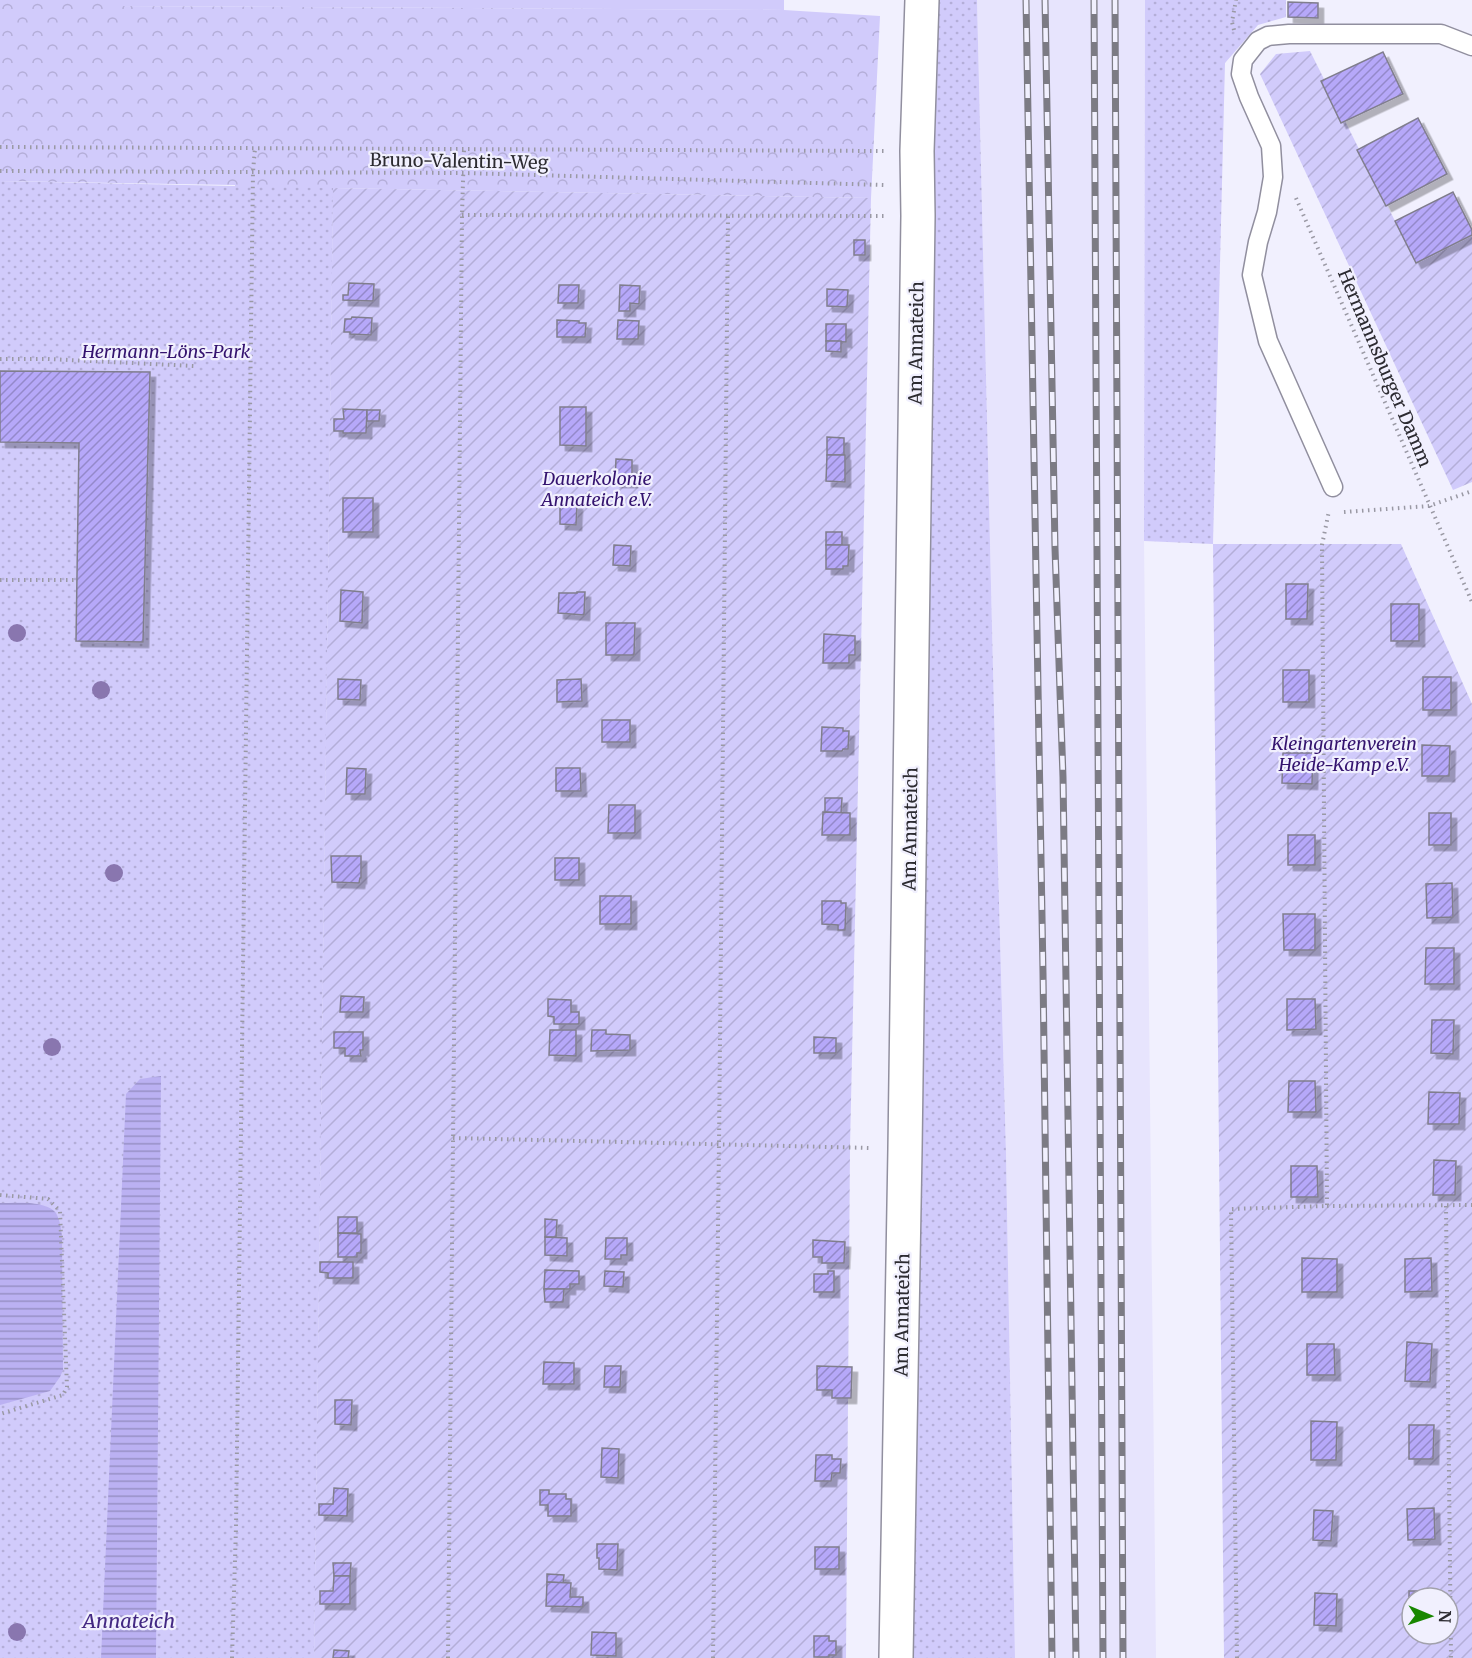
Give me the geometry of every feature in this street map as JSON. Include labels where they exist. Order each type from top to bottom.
[{"type":"street","name":"Am Annateich","points":[[896,1658],[922,0]]},
{"type":"lane","points":[[1333,487],[1269,341],[1252,275],[1258,242],[1268,212],[1273,177],[1271,146],[1241,74],[1243,60],[1258,41],[1268,36],[1289,34],[1442,34],[1472,46]]},
{"type":"path","name":"Bruno-Valentin-Weg","points":[[0,147],[918,152]]},
{"type":"path","points":[[232,1658],[236,1527],[255,148]]},
{"type":"path","points":[[448,1658],[462,215],[465,149]]},
{"type":"path","name":"Bruno-Valentin-Weg","points":[[0,171],[464,173],[918,201]]},
{"type":"path","name":"Hermannsburger Damm","points":[[1295,194],[1472,602]]},
{"type":"path","points":[[462,215],[728,216],[918,201]]},
{"type":"path","points":[[713,1658],[728,216]]},
{"type":"path","points":[[0,359],[194,366]]},
{"type":"path","points":[[1327,1206],[1322,545],[1333,487]]},
{"type":"path","points":[[1328,513],[1429,506],[1472,490]]},
{"type":"path","points":[[0,580],[77,580]]},
{"type":"path","points":[[453,1138],[905,1149]]},
{"type":"path","points":[[0,1195],[48,1199],[60,1211],[67,1387],[63,1395],[0,1414]]},
{"type":"path","points":[[1237,1658],[1231,1209],[1472,1205]]},
{"type":"path","points":[[1446,1206],[1451,1658]]},
{"type":"shaded area","points":[[977,0],[1145,0],[1144,541],[1156,1658],[1015,1658],[1006,1153]]},
{"type":"green space","points":[[0,0],[114,0],[114,6],[784,10],[880,16],[871,198],[333,188],[314,1658],[235,185],[0,181]]},
{"type":"green space","points":[[114,0],[784,0],[784,10],[114,6]]},
{"type":"green space","points":[[933,0],[977,0],[1006,1153],[1015,1658],[912,1658]]},
{"type":"green space","points":[[1145,0],[1286,0],[1286,17],[1258,25],[1225,63],[1213,544],[1144,541]]},
{"type":"green space","points":[[1310,51],[1416,263],[1472,234],[1472,482],[1453,490],[1260,74],[1276,54]]},
{"type":"green space","name":"Hermann-Löns-Park","points":[[0,181],[333,188],[314,1658],[0,1658]]},
{"type":"green space","name":"Dauerkolonie Annateich e.V.","points":[[333,188],[871,198],[850,1147],[846,1658],[314,1658]]},
{"type":"green space","name":"Kleingartenverein Heide-Kamp e.V.","points":[[1213,544],[1401,544],[1472,704],[1472,1658],[1224,1658]]},
{"type":"water","name":"Annateich","points":[[161,1076],[156,1658],[101,1658],[126,1094],[140,1079]]},
{"type":"water","points":[[0,1203],[38,1204],[56,1213],[62,1236],[63,1370],[50,1391],[0,1405]]},
{"type":"building","points":[[1288,2],[1318,3],[1318,18],[1288,17]]},
{"type":"building","points":[[1383,52],[1403,94],[1341,123],[1321,81]]},
{"type":"building","points":[[1418,118],[1447,174],[1386,206],[1357,150]]},
{"type":"building","points":[[1453,192],[1472,230],[1472,235],[1416,263],[1395,221]]},
{"type":"building","points":[[854,240],[865,240],[865,255],[854,255]]},
{"type":"building","points":[[349,283],[374,284],[373,301],[343,300],[343,295],[348,295]]},
{"type":"building","points":[[559,285],[579,285],[578,303],[558,303]]},
{"type":"building","points":[[620,285],[640,286],[639,304],[630,303],[630,311],[619,311]]},
{"type":"building","points":[[827,289],[848,290],[847,307],[827,306]]},
{"type":"building","points":[[372,318],[371,335],[344,332],[345,319]]},
{"type":"building","points":[[557,320],[586,323],[585,337],[557,337]]},
{"type":"building","points":[[618,320],[639,321],[638,339],[617,339]]},
{"type":"building","points":[[826,324],[846,324],[846,342],[826,341]]},
{"type":"building","points":[[826,341],[841,341],[841,352],[826,351]]},
{"type":"building","points":[[0,371],[150,372],[143,642],[76,641],[79,443],[0,442]]},
{"type":"building","points":[[560,407],[586,407],[586,446],[560,445]]},
{"type":"building","points":[[343,409],[367,410],[366,433],[334,431],[334,419],[344,419]]},
{"type":"building","points":[[367,410],[380,410],[379,421],[367,421]]},
{"type":"building","points":[[827,437],[844,438],[844,455],[827,455]]},
{"type":"building","points":[[827,455],[845,455],[845,482],[826,481]]},
{"type":"building","points":[[616,459],[632,460],[632,482],[615,482]]},
{"type":"building","points":[[343,498],[373,498],[373,532],[343,532]]},
{"type":"building","points":[[560,504],[577,504],[576,525],[560,524]]},
{"type":"building","points":[[826,532],[842,532],[842,545],[826,545]]},
{"type":"building","points":[[614,545],[631,546],[630,566],[613,565]]},
{"type":"building","points":[[826,545],[849,545],[848,566],[843,566],[843,569],[826,569]]},
{"type":"building","points":[[1286,584],[1308,584],[1307,619],[1286,619]]},
{"type":"building","points":[[341,590],[363,592],[362,623],[340,621]]},
{"type":"building","points":[[585,592],[584,615],[558,613],[559,593]]},
{"type":"building","points":[[1391,604],[1419,604],[1419,641],[1391,641]]},
{"type":"building","points":[[606,623],[635,623],[634,655],[606,655]]},
{"type":"building","points":[[824,634],[855,636],[855,655],[849,655],[849,663],[823,663]]},
{"type":"building","points":[[1283,670],[1309,670],[1309,702],[1283,702]]},
{"type":"building","points":[[1423,677],[1451,677],[1451,710],[1423,710]]},
{"type":"building","points":[[338,679],[361,680],[360,700],[338,699]]},
{"type":"building","points":[[581,679],[582,701],[557,702],[557,680]]},
{"type":"building","points":[[602,720],[630,720],[630,742],[602,742]]},
{"type":"building","points":[[822,727],[843,728],[843,731],[849,731],[848,749],[821,751]]},
{"type":"building","points":[[1422,745],[1450,746],[1449,776],[1422,776]]},
{"type":"building","points":[[1283,753],[1313,753],[1312,784],[1282,783]]},
{"type":"building","points":[[347,768],[366,769],[365,794],[346,794]]},
{"type":"building","points":[[556,768],[580,768],[581,791],[556,791]]},
{"type":"building","points":[[825,798],[842,798],[841,813],[825,812]]},
{"type":"building","points":[[609,805],[635,805],[635,833],[608,833]]},
{"type":"building","points":[[823,812],[850,813],[850,835],[822,835]]},
{"type":"building","points":[[1429,813],[1451,813],[1451,845],[1429,845]]},
{"type":"building","points":[[1288,835],[1315,835],[1315,865],[1288,865]]},
{"type":"building","points":[[331,856],[361,856],[359,883],[332,882]]},
{"type":"building","points":[[555,858],[579,858],[579,880],[555,880]]},
{"type":"building","points":[[1452,883],[1453,917],[1427,918],[1426,884]]},
{"type":"building","points":[[600,896],[631,896],[631,924],[600,924]]},
{"type":"building","points":[[822,901],[846,903],[845,930],[838,930],[838,925],[822,924]]},
{"type":"building","points":[[1283,914],[1315,914],[1315,950],[1284,950]]},
{"type":"building","points":[[1426,948],[1454,948],[1454,984],[1425,984]]},
{"type":"building","points":[[341,996],[364,997],[363,1012],[340,1012]]},
{"type":"building","points":[[548,999],[571,1000],[571,1012],[579,1012],[579,1024],[554,1024],[554,1017],[548,1016]]},
{"type":"building","points":[[1287,999],[1315,999],[1316,1029],[1287,1030]]},
{"type":"building","points":[[1432,1020],[1454,1020],[1453,1054],[1431,1053]]},
{"type":"building","points":[[550,1030],[576,1030],[576,1056],[549,1055]]},
{"type":"building","points":[[592,1030],[606,1030],[606,1034],[630,1035],[630,1050],[591,1051]]},
{"type":"building","points":[[334,1032],[363,1032],[361,1056],[345,1056],[345,1048],[334,1048]]},
{"type":"building","points":[[814,1037],[836,1038],[836,1053],[814,1053]]},
{"type":"building","points":[[1289,1081],[1315,1081],[1316,1112],[1288,1112]]},
{"type":"building","points":[[1429,1092],[1460,1093],[1459,1124],[1428,1124]]},
{"type":"building","points":[[1434,1160],[1456,1161],[1455,1195],[1433,1195]]},
{"type":"building","points":[[1291,1166],[1317,1166],[1318,1197],[1291,1197]]},
{"type":"building","points":[[338,1217],[357,1217],[357,1233],[338,1233]]},
{"type":"building","points":[[545,1219],[557,1220],[556,1237],[545,1237]]},
{"type":"building","points":[[338,1233],[361,1234],[361,1253],[357,1253],[357,1257],[338,1257]]},
{"type":"building","points":[[545,1237],[567,1238],[567,1256],[545,1255]]},
{"type":"building","points":[[606,1238],[627,1238],[627,1255],[621,1255],[621,1259],[605,1259]]},
{"type":"building","points":[[813,1240],[845,1242],[844,1263],[822,1263],[822,1257],[813,1257]]},
{"type":"building","points":[[1302,1258],[1337,1259],[1337,1292],[1302,1292]]},
{"type":"building","points":[[1431,1258],[1432,1291],[1405,1292],[1405,1259]]},
{"type":"building","points":[[320,1262],[353,1262],[353,1278],[328,1278],[328,1273],[320,1272]]},
{"type":"building","points":[[545,1270],[579,1271],[579,1284],[570,1284],[570,1289],[544,1289]]},
{"type":"building","points":[[605,1271],[624,1272],[623,1287],[604,1286]]},
{"type":"building","points":[[828,1271],[834,1271],[834,1292],[814,1292],[814,1274],[828,1274]]},
{"type":"building","points":[[544,1289],[564,1289],[563,1302],[545,1302]]},
{"type":"building","points":[[1407,1342],[1432,1344],[1430,1382],[1405,1381]]},
{"type":"building","points":[[1307,1344],[1334,1344],[1335,1375],[1307,1375]]},
{"type":"building","points":[[544,1362],[574,1363],[574,1384],[543,1384]]},
{"type":"building","points":[[605,1366],[621,1366],[620,1387],[604,1387]]},
{"type":"building","points":[[817,1366],[852,1367],[851,1398],[832,1398],[832,1390],[817,1390]]},
{"type":"building","points":[[335,1400],[352,1400],[351,1425],[335,1424]]},
{"type":"building","points":[[1311,1421],[1337,1422],[1336,1460],[1311,1460]]},
{"type":"building","points":[[1409,1425],[1434,1425],[1433,1459],[1409,1459]]},
{"type":"building","points":[[602,1448],[619,1449],[618,1478],[601,1477]]},
{"type":"building","points":[[816,1455],[832,1455],[832,1459],[841,1459],[840,1473],[832,1473],[831,1481],[815,1481]]},
{"type":"building","points":[[334,1488],[348,1489],[347,1516],[319,1515],[319,1504],[333,1504]]},
{"type":"building","points":[[540,1490],[549,1490],[549,1494],[566,1494],[566,1499],[571,1499],[571,1516],[548,1516],[548,1505],[540,1505]]},
{"type":"building","points":[[1434,1508],[1435,1539],[1408,1540],[1407,1509]]},
{"type":"building","points":[[1314,1510],[1333,1511],[1331,1541],[1313,1540]]},
{"type":"building","points":[[597,1544],[618,1544],[617,1570],[599,1569]]},
{"type":"building","points":[[815,1547],[839,1547],[839,1569],[815,1569]]},
{"type":"building","points":[[333,1563],[351,1563],[350,1576],[334,1576]]},
{"type":"building","points":[[547,1574],[564,1575],[563,1583],[547,1582]]},
{"type":"building","points":[[334,1576],[350,1576],[350,1604],[320,1604],[320,1591],[333,1591]]},
{"type":"building","points":[[547,1582],[571,1583],[570,1597],[583,1597],[583,1607],[546,1606]]},
{"type":"building","points":[[1315,1593],[1337,1594],[1336,1626],[1314,1625]]},
{"type":"building","points":[[592,1632],[616,1633],[616,1656],[591,1655]]},
{"type":"building","points":[[814,1636],[829,1636],[829,1641],[836,1641],[836,1655],[814,1657]]},
{"type":"building","points":[[334,1650],[349,1651],[348,1658],[333,1658]]},
{"type":"railway","points":[[1026,0],[1052,1658]]},
{"type":"railway","points":[[1045,0],[1055,548],[1063,777],[1076,1658]]},
{"type":"railway","points":[[1094,0],[1103,1658]]},
{"type":"railway","points":[[1115,0],[1123,1658]]}]
